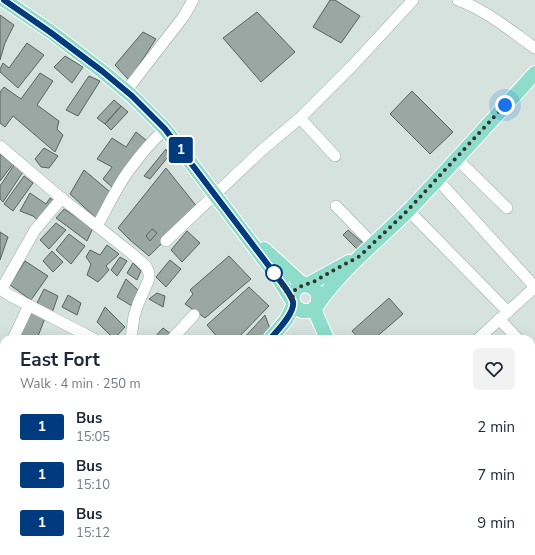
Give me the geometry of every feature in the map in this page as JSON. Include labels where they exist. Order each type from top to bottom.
[{"type":"main road","points":[[4,0],[102,71],[126,91],[165,129],[278,278],[304,306],[317,316],[325,335]]},
{"type":"main road","points":[[283,335],[304,306],[328,290],[360,256],[408,210],[535,73]]},
{"type":"main road","points":[[246,236],[269,253],[300,282],[311,286],[317,292],[318,296],[286,320],[273,335]]},
{"type":"main road","points":[[316,335],[304,306],[294,291],[297,288],[306,285],[360,256]]},
{"type":"street","points":[[126,91],[184,16],[193,0]]},
{"type":"street","points":[[166,241],[262,150],[300,118],[353,65],[413,0]]},
{"type":"street","points":[[458,0],[493,19],[535,48]]},
{"type":"street","points":[[300,118],[335,156]]},
{"type":"street","points":[[97,226],[129,170],[148,146],[165,129]]},
{"type":"street","points":[[0,146],[146,266],[149,273],[149,278],[134,316],[131,335]]},
{"type":"street","points":[[456,158],[507,208]]},
{"type":"street","points":[[437,179],[535,287],[482,335]]},
{"type":"street","points":[[62,198],[35,230],[0,290],[86,335]]},
{"type":"street","points":[[336,206],[373,244]]},
{"type":"street","points":[[408,210],[503,316],[515,335]]},
{"type":"street","points":[[15,335],[29,305]]},
{"type":"street","points":[[176,335],[194,316]]},
{"type":"building","points":[[330,0],[335,0],[360,16],[341,43],[313,27]]},
{"type":"building","points":[[257,12],[295,52],[261,82],[223,38]]},
{"type":"building","points":[[0,15],[14,25],[5,43],[0,60]]},
{"type":"building","points":[[143,32],[156,39],[129,80],[115,65]]},
{"type":"building","points":[[27,43],[44,55],[18,88],[0,72],[0,69],[3,63],[9,68]]},
{"type":"building","points":[[65,56],[83,67],[72,83],[54,67]]},
{"type":"building","points":[[40,73],[53,81],[37,105],[59,121],[57,129],[63,135],[55,152],[13,116],[5,127],[0,123],[0,92],[4,87],[21,99]]},
{"type":"building","points":[[89,76],[100,81],[78,116],[66,110]]},
{"type":"building","points":[[412,91],[453,132],[430,154],[390,114]]},
{"type":"building","points":[[114,100],[121,106],[105,124],[97,118]]},
{"type":"building","points":[[121,106],[128,112],[111,130],[105,124]]},
{"type":"building","points":[[136,132],[146,140],[113,188],[103,179],[112,167],[97,159],[112,138],[126,147]]},
{"type":"building","points":[[44,148],[58,156],[49,168],[41,167],[35,159]]},
{"type":"building","points":[[166,149],[168,157],[150,179],[144,176]]},
{"type":"building","points":[[0,154],[13,164],[0,181]]},
{"type":"building","points":[[14,165],[23,172],[3,202],[0,199],[0,186]]},
{"type":"building","points":[[166,168],[198,208],[149,256],[118,228]]},
{"type":"building","points":[[84,170],[110,192],[96,218],[70,194]]},
{"type":"building","points":[[24,176],[33,183],[13,211],[4,204]]},
{"type":"building","points":[[30,193],[46,204],[50,198],[55,202],[39,221],[33,216],[20,211]]},
{"type":"building","points":[[64,209],[93,228],[87,241],[56,218]]},
{"type":"building","points":[[56,223],[66,230],[49,249],[40,240]]},
{"type":"building","points":[[152,229],[157,233],[150,241],[146,236]]},
{"type":"building","points":[[348,230],[364,244],[359,251],[343,235]]},
{"type":"building","points":[[187,231],[200,243],[182,262],[171,250]]},
{"type":"building","points":[[0,232],[8,237],[0,260]]},
{"type":"building","points":[[69,234],[85,246],[71,264],[56,250]]},
{"type":"building","points":[[107,245],[119,254],[106,266],[109,270],[98,282],[87,275],[91,264],[86,257],[90,250],[100,255]]},
{"type":"building","points":[[52,251],[63,262],[53,272],[43,261]]},
{"type":"building","points":[[229,256],[251,279],[205,318],[185,304],[193,294],[190,290]]},
{"type":"building","points":[[120,257],[127,261],[117,276],[111,270]]},
{"type":"building","points":[[170,260],[181,269],[166,287],[156,277]]},
{"type":"building","points":[[25,261],[48,276],[31,300],[10,285]]},
{"type":"building","points":[[133,263],[141,271],[137,280],[127,273]]},
{"type":"building","points":[[126,279],[138,290],[132,306],[117,297]]},
{"type":"building","points":[[249,287],[269,306],[241,335],[216,335],[207,325]]},
{"type":"building","points":[[44,289],[58,296],[52,313],[37,303]]},
{"type":"building","points":[[157,293],[165,296],[163,307],[149,299]]},
{"type":"building","points":[[68,295],[81,303],[77,315],[62,307]]},
{"type":"building","points":[[389,298],[403,314],[379,335],[356,335],[352,331]]},
{"type":"building","points":[[105,307],[125,327],[118,335],[110,335],[97,322]]},
{"type":"building","points":[[31,312],[45,318],[39,335],[21,335]]},
{"type":"building","points":[[265,315],[270,329],[265,335],[247,335]]},
{"type":"building","points":[[163,328],[171,334],[170,335],[157,335]]},
{"type":"bus line","name":"1","points":[[4,0],[102,71],[132,96],[165,129],[278,278],[292,300],[294,304],[291,313],[273,335]]},
{"type":"route","points":[[274,273],[292,300],[292,295],[297,288],[315,281],[360,256],[408,210],[505,105]]}]
